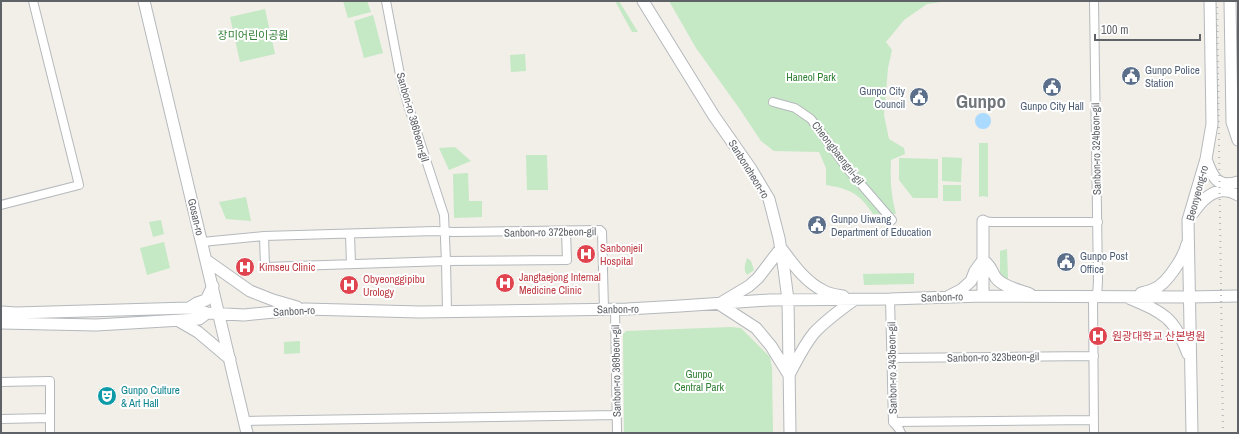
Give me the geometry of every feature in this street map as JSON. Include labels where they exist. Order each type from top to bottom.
[{"type":"street","points":[[1,204],[79,185],[33,1]]},
{"type":"street","name":"Gosan-ro","points":[[144,1],[247,433]]},
{"type":"street","name":"Sanbon-ro 386beon-gil","points":[[386,1],[401,80],[408,108],[444,215],[447,311]]},
{"type":"street","name":"Sanboncheon-ro","points":[[643,1],[714,116],[765,192],[772,208],[781,248],[788,300],[790,433]]},
{"type":"street","name":"Sanbon-ro 324beon-gil","points":[[1094,1],[1098,222],[1095,296]]},
{"type":"street","name":"Beonyeong-ro","points":[[1192,433],[1188,220],[1206,159],[1212,124],[1210,1]]},
{"type":"street","points":[[1238,1],[1230,1],[1232,122],[1238,140]]},
{"type":"street","name":"Cheongbaengni-gil","points":[[773,102],[795,108],[811,119],[847,168],[892,220]]},
{"type":"street","points":[[1206,159],[1211,173],[1218,181],[1228,184],[1238,182]]},
{"type":"street","points":[[1188,220],[1199,204],[1212,193],[1223,190],[1238,194]]},
{"type":"street","points":[[983,296],[983,221],[1098,222]]},
{"type":"street","name":"Sanbon-ro 372beon-gil","points":[[444,232],[600,230],[602,232],[604,309]]},
{"type":"street","points":[[264,236],[265,267],[446,261],[567,260],[566,231]]},
{"type":"street","points":[[202,242],[264,236],[444,232]]},
{"type":"street","points":[[350,234],[351,264]]},
{"type":"street","points":[[1125,296],[1155,289],[1163,282],[1179,261],[1189,239]]},
{"type":"street","points":[[789,375],[771,346],[760,332],[719,304],[749,286],[758,278],[781,248],[801,274],[824,291],[854,300]]},
{"type":"street","points":[[206,260],[250,290],[273,300],[305,309]]},
{"type":"street","points":[[983,260],[991,267],[996,278],[1002,283],[1034,296]]},
{"type":"street","points":[[946,297],[960,290],[971,281],[975,271],[983,260]]},
{"type":"street","points":[[189,308],[206,300],[213,286]]},
{"type":"street","name":"Sanbon-ro","points":[[1,323],[96,325],[199,319],[207,313],[244,315],[305,309],[447,311],[615,309],[788,300],[854,300],[983,296],[1238,296]]},
{"type":"street","points":[[1094,433],[1095,296]]},
{"type":"street","points":[[1125,296],[1159,311],[1172,323],[1182,337],[1191,362]]},
{"type":"street","name":"Sanbon-ro 343beon-gil","points":[[890,299],[893,422],[899,428],[901,433]]},
{"type":"street","points":[[789,375],[813,334],[832,316],[854,300]]},
{"type":"street","points":[[1,312],[16,313],[197,308],[207,313]]},
{"type":"street","name":"Sanbon-ro 369beon-gil","points":[[615,309],[617,433]]},
{"type":"street","points":[[178,321],[198,332],[230,359]]},
{"type":"street","name":"Sanbon-ro 323beon-gil","points":[[892,358],[1094,356]]},
{"type":"street","points":[[1,382],[50,381],[50,433]]},
{"type":"street","points":[[244,421],[617,415]]},
{"type":"street","points":[[1,419],[50,418]]},
{"type":"street","points":[[893,422],[1094,420]]},
{"type":"green space","points":[[343,1],[367,1],[371,12],[348,18]]},
{"type":"green space","points":[[615,1],[619,1],[638,32],[632,32]]},
{"type":"green space","name":"Haneol Park","points":[[669,1],[948,1],[927,4],[904,20],[886,42],[892,50],[888,68],[884,115],[889,139],[904,148],[905,154],[891,160],[891,187],[896,214],[873,214],[863,201],[853,193],[842,188],[826,185],[826,168],[819,152],[774,151],[761,141],[696,48]]},
{"type":"green space","name":"장미어린이공원","points":[[265,9],[275,54],[240,62],[230,17]]},
{"type":"green space","points":[[373,15],[383,53],[364,58],[354,21]]},
{"type":"green space","points":[[525,54],[526,71],[511,72],[510,55]]},
{"type":"green space","points":[[979,143],[988,143],[988,197],[979,197]]},
{"type":"green space","points":[[455,147],[471,161],[449,170],[439,148]]},
{"type":"green space","points":[[526,155],[547,155],[548,190],[527,190]]},
{"type":"green space","points":[[942,157],[962,158],[961,182],[942,181]]},
{"type":"green space","points":[[899,158],[938,159],[938,198],[913,198],[899,180]]},
{"type":"green space","points":[[468,173],[469,201],[482,201],[482,217],[454,218],[453,174]]},
{"type":"green space","points":[[943,185],[961,185],[961,201],[943,201]]},
{"type":"green space","points":[[246,197],[251,221],[226,219],[219,202]]},
{"type":"green space","points":[[161,220],[164,234],[153,237],[149,222]]},
{"type":"green space","points":[[164,242],[170,268],[147,275],[140,248]]},
{"type":"green space","points":[[1007,249],[1008,279],[1003,277],[1000,272],[1000,251]]},
{"type":"green space","points":[[747,258],[751,261],[754,270],[747,275],[745,265]]},
{"type":"green space","points":[[914,273],[914,284],[864,285],[863,274]]},
{"type":"green space","name":"Gunpo Central Park","points":[[731,327],[741,328],[770,357],[772,368],[773,433],[624,433],[623,334],[626,331]]},
{"type":"green space","points":[[300,341],[300,353],[284,354],[284,342]]},
{"type":"water","points":[[983,113],[990,118],[991,121],[986,128],[983,129],[976,124],[975,121],[980,114]]},
{"type":"railway","points":[[1217,1],[1223,433]]},
{"type":"place","name":"Gunpo Police Station","points":[[1131,76]]},
{"type":"place","name":"Gunpo City Hall","points":[[1052,87]]},
{"type":"place","name":"Gunpo City Council","points":[[919,97]]},
{"type":"place","name":"Gunpo Uiwang Department of Education","points":[[817,225]]},
{"type":"place","name":"Sanbonjeil Hospital","points":[[586,254]]},
{"type":"place","name":"Gunpo Post Office","points":[[1066,262]]},
{"type":"place","name":"Kimseu Clinic","points":[[245,267]]},
{"type":"place","name":"Jangtaejong Internal Medicine Clinic","points":[[505,283]]},
{"type":"place","name":"Obyeonggipibu Urology","points":[[349,285]]},
{"type":"place","name":"원광대학교 산본병원","points":[[1098,336]]},
{"type":"place","name":"Gunpo Culture & Art Hall","points":[[107,396]]},
{"type":"district","name":"Gunpo","points":[[981,101]]}]
